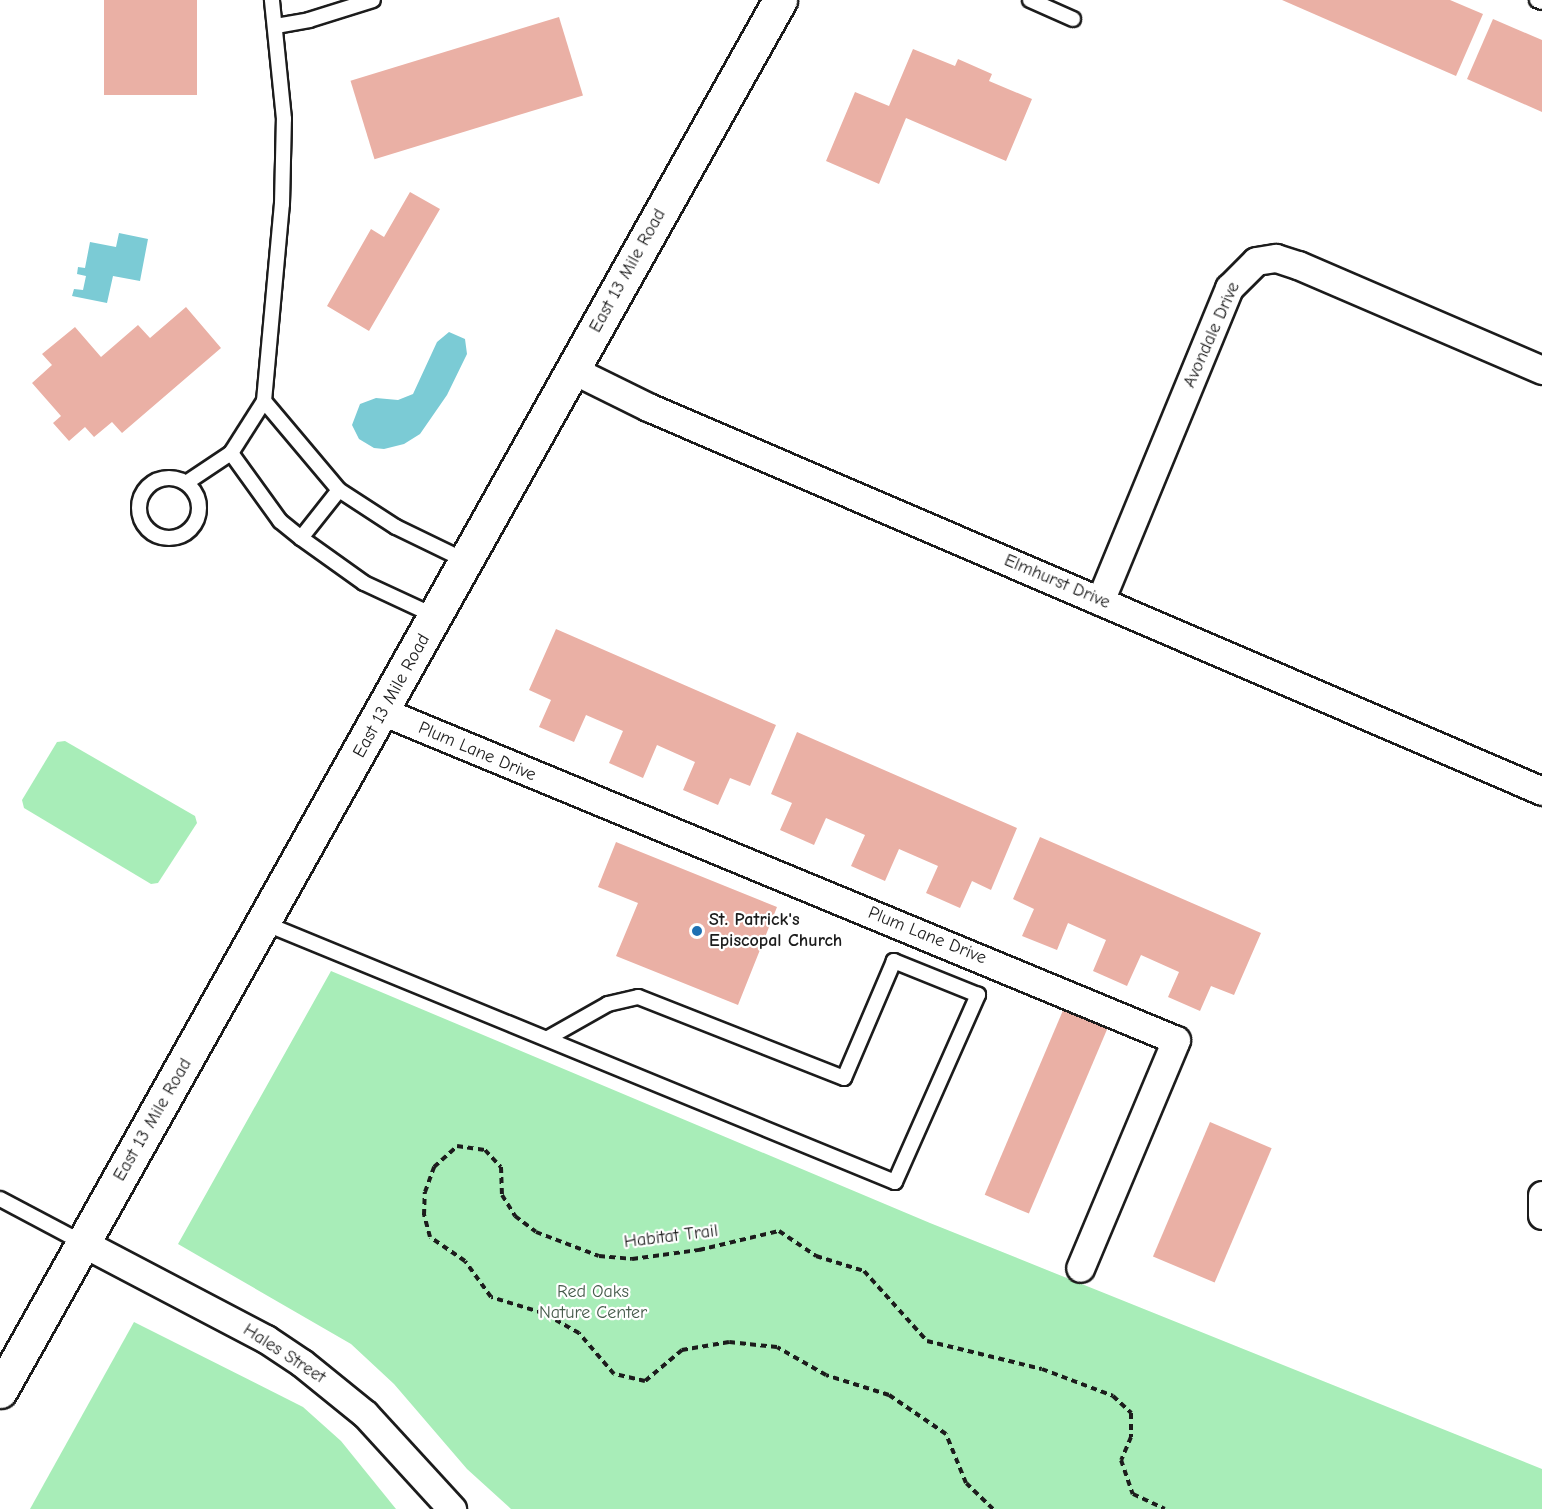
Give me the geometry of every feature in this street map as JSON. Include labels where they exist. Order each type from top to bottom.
[{"type":"main road","name":"East 13 Mile Road","points":[[0,1390],[384,712],[780,0]]},
{"type":"street","name":"Avondale Drive","points":[[1100,601],[1229,288],[1256,261],[1276,258],[1298,266],[1542,370]]},
{"type":"street","name":"Elmhurst Drive","points":[[573,370],[648,407],[1542,791]]},
{"type":"street","name":"Plum Lane Drive","points":[[384,712],[1176,1040],[1080,1268]]},
{"type":"street","points":[[1542,1195],[1542,1215]]},
{"type":"street","name":"Hales Street","points":[[82,1243],[238,1324],[302,1363],[365,1414],[452,1509]]},
{"type":"lane","points":[[186,483],[198,499],[193,526],[177,537],[158,536],[149,531],[139,514],[139,504],[149,486],[167,478],[186,483],[231,453],[264,401],[282,204],[284,118],[272,0]]},
{"type":"lane","points":[[276,26],[309,20],[373,0]]},
{"type":"lane","points":[[1030,0],[1073,19]]},
{"type":"lane","points":[[1538,0],[1542,2]]},
{"type":"lane","points":[[264,401],[339,490],[396,527],[467,562]]},
{"type":"lane","points":[[231,453],[280,521],[364,582],[437,617]]},
{"type":"lane","points":[[302,538],[339,490]]},
{"type":"lane","points":[[264,923],[895,1182],[978,995],[894,961],[843,1078],[638,997],[608,1004],[548,1038]]},
{"type":"lane","points":[[0,1199],[82,1243]]},
{"type":"path","name":"Habitat Trail","points":[[993,1509],[966,1483],[946,1434],[889,1395],[826,1375],[777,1347],[729,1341],[682,1350],[645,1381],[614,1374],[579,1333],[543,1313],[491,1297],[465,1261],[430,1237],[424,1215],[425,1192],[434,1167],[457,1146],[485,1150],[501,1167],[502,1195],[515,1216],[536,1232],[599,1256],[632,1259],[699,1250],[778,1231],[816,1256],[864,1271],[927,1341],[1042,1369],[1113,1396],[1131,1413],[1131,1437],[1121,1460],[1133,1494],[1164,1509]]},
{"type":"green space","points":[[65,741],[195,816],[197,823],[158,883],[151,884],[24,808],[22,800],[57,742]]},
{"type":"green space","name":"Red Oaks Nature Center","points":[[331,971],[930,1223],[1542,1469],[1542,1509],[511,1509],[467,1469],[394,1384],[351,1344],[178,1244]]},
{"type":"green space","points":[[134,1322],[303,1407],[341,1441],[396,1509],[30,1509]]},
{"type":"water","points":[[119,233],[148,239],[140,281],[113,276],[107,303],[72,296],[74,289],[83,290],[86,276],[77,274],[78,267],[85,268],[90,242],[116,247]]},
{"type":"water","points":[[449,332],[465,339],[467,354],[447,395],[420,434],[404,444],[384,449],[374,448],[359,439],[352,425],[360,404],[376,398],[398,400],[413,394],[437,342]]},
{"type":"building","points":[[104,0],[197,0],[197,95],[104,95]]},
{"type":"building","points":[[1282,0],[1450,0],[1483,14],[1456,76]]},
{"type":"building","points":[[559,17],[583,95],[375,159],[351,81]]},
{"type":"building","points":[[1493,19],[1542,40],[1542,112],[1467,79]]},
{"type":"building","points":[[913,49],[955,66],[958,59],[992,74],[989,81],[1032,99],[1006,161],[906,118],[879,184],[826,161],[855,92],[889,106]]},
{"type":"building","points":[[410,192],[440,209],[369,331],[327,306],[371,229],[384,237]]},
{"type":"building","points":[[186,307],[221,348],[122,433],[112,422],[94,437],[85,427],[69,441],[53,423],[61,416],[32,383],[52,365],[42,354],[75,327],[101,357],[138,325],[150,338]]},
{"type":"building","points":[[556,629],[776,725],[750,786],[730,778],[718,805],[683,790],[695,762],[657,745],[643,778],[609,763],[623,731],[586,715],[574,742],[539,727],[551,700],[529,690]]},
{"type":"building","points":[[797,732],[1017,828],[991,890],[972,881],[960,908],[926,893],[938,866],[899,849],[885,881],[851,866],[865,835],[826,818],[814,845],[780,830],[792,803],[771,794]]},
{"type":"building","points":[[1040,837],[1261,933],[1234,995],[1211,986],[1200,1011],[1168,997],[1179,972],[1141,955],[1127,986],[1093,971],[1106,940],[1068,923],[1057,950],[1022,936],[1034,909],[1013,899]]},
{"type":"building","name":"St. Patrick's Episcopal Church","points":[[616,842],[777,907],[738,1005],[616,956],[638,903],[598,887]]},
{"type":"building","points":[[1064,1008],[1108,1027],[1029,1214],[985,1195]]},
{"type":"building","points":[[1210,1122],[1272,1148],[1215,1283],[1153,1256]]},
{"type":"place","name":"St. Patrick's Episcopal Church","points":[[697,931]]}]
